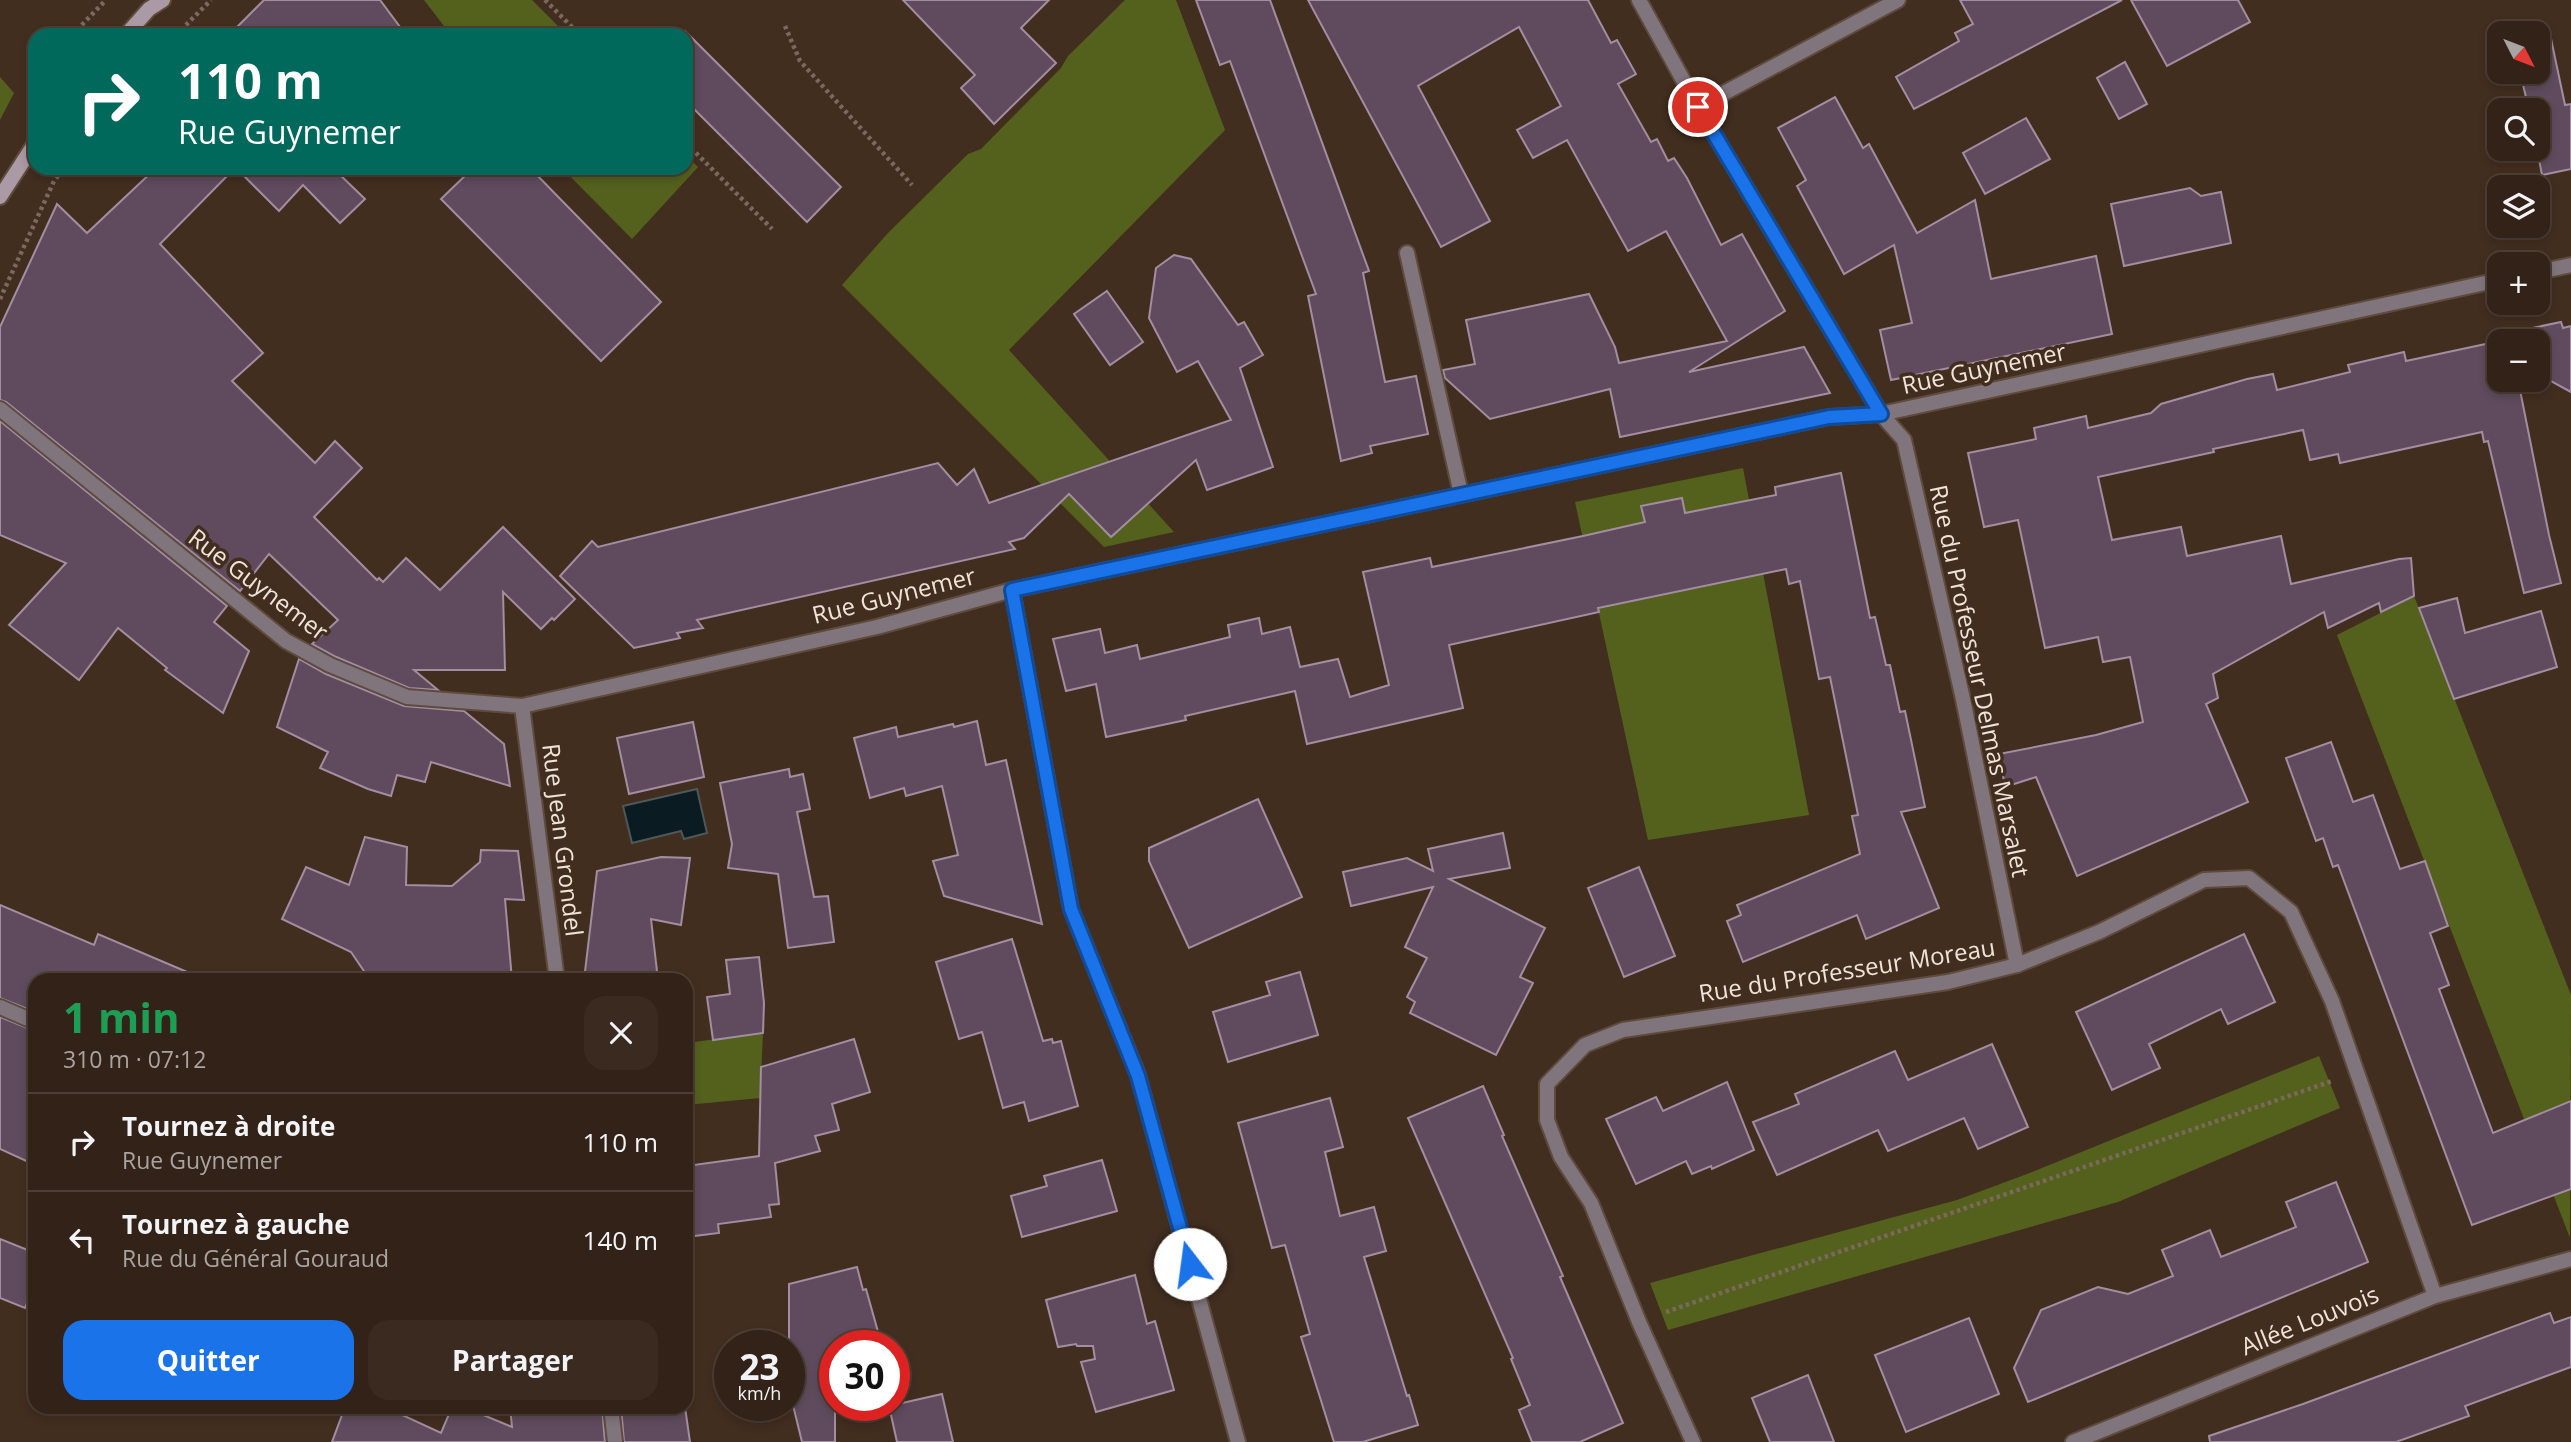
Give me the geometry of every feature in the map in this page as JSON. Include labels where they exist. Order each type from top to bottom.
[{"type":"main road","points":[[132,28],[152,5],[163,0]]},
{"type":"main road","points":[[0,197],[28,154]]},
{"type":"street","name":"Rue du Professeur Delmas Marsalet","points":[[1639,0],[1698,107],[1881,414],[1904,440],[1963,699],[2017,965]]},
{"type":"street","points":[[1698,107],[1898,0]]},
{"type":"street","points":[[1407,253],[1461,494]]},
{"type":"street","points":[[2550,269],[2571,265]]},
{"type":"street","name":"Rue Guynemer","points":[[0,409],[286,641],[330,666],[407,696],[522,706],[877,627],[1012,590],[1829,417],[1881,414],[2487,283]]},
{"type":"street","points":[[1012,590],[1071,909],[1138,1076],[1238,1442]]},
{"type":"street","name":"Rue Jean Grondel","points":[[522,706],[556,973]]},
{"type":"street","name":"Rue du Professeur Moreau","points":[[1693,1442],[1639,1322],[1591,1203],[1560,1157],[1547,1120],[1548,1084],[1585,1045],[1623,1030],[1948,982],[2017,965],[2099,932],[2204,880],[2249,878],[2291,912],[2332,1001],[2435,1296]]},
{"type":"street","points":[[0,1007],[28,1019]]},
{"type":"street","name":"Allée Louvois","points":[[2073,1442],[2435,1296],[2571,1259]]},
{"type":"street","points":[[612,1414],[615,1442]]},
{"type":"path","points":[[79,28],[106,0]]},
{"type":"path","points":[[183,28],[211,0]]},
{"type":"path","points":[[545,0],[573,28]]},
{"type":"path","points":[[785,26],[800,61],[912,185]]},
{"type":"path","points":[[693,150],[772,229]]},
{"type":"path","points":[[0,299],[59,175]]},
{"type":"path","points":[[1639,1322],[2356,1072]]},
{"type":"green space","points":[[424,0],[532,0],[560,28],[446,28]]},
{"type":"green space","points":[[1125,0],[1176,0],[1225,130],[1009,350],[1174,532],[1104,547],[842,285],[888,233],[968,154],[981,149]]},
{"type":"green space","points":[[0,77],[14,93],[0,120]]},
{"type":"green space","points":[[569,175],[691,175],[632,239]]},
{"type":"green space","points":[[1743,468],[1809,815],[1648,840],[1575,502]]},
{"type":"green space","points":[[2414,596],[2571,995],[2570,1238],[2337,635]]},
{"type":"green space","points":[[763,1033],[760,1098],[693,1104],[693,1042]]},
{"type":"green space","points":[[2319,1056],[2340,1108],[2118,1202],[1668,1330],[1650,1283],[1957,1200]]},
{"type":"shaded area","points":[[697,789],[707,833],[684,839],[681,831],[632,843],[623,806]]},
{"type":"building","points":[[264,0],[380,0],[401,28],[236,28]]},
{"type":"building","points":[[903,0],[1049,0],[1021,28],[1056,63],[994,124],[961,88],[975,75]]},
{"type":"building","points":[[1196,0],[1270,0],[1369,271],[1363,273],[1385,382],[1416,376],[1428,434],[1370,446],[1372,453],[1341,461],[1308,296],[1316,294],[1230,61],[1220,65]]},
{"type":"building","points":[[1308,0],[1588,0],[1611,43],[1617,40],[1636,74],[1618,84],[1651,142],[1657,139],[1668,161],[1674,158],[1721,245],[1742,234],[1785,311],[1689,372],[1804,347],[1830,393],[1620,437],[1610,389],[1490,419],[1445,378],[1443,370],[1475,364],[1466,320],[1589,294],[1615,347],[1619,363],[1727,341],[1666,231],[1628,251],[1567,140],[1533,158],[1517,130],[1561,106],[1519,27],[1418,86],[1490,221],[1441,247]]},
{"type":"building","points":[[1960,0],[2122,0],[1914,109],[1896,77],[1959,41],[1955,33],[1973,24]]},
{"type":"building","points":[[2131,0],[2238,0],[2250,22],[2167,66]]},
{"type":"building","points":[[2550,34],[2565,105],[2571,104],[2571,169],[2542,175],[2539,161],[2550,161],[2550,98],[2526,98],[2523,84],[2550,84]]},
{"type":"building","points":[[693,39],[841,187],[807,222],[693,108]]},
{"type":"building","points":[[2125,62],[2147,104],[2119,119],[2097,78]]},
{"type":"building","points":[[1835,97],[1863,148],[1869,144],[1917,233],[1975,200],[1991,279],[2096,256],[2112,334],[1891,380],[1880,330],[1912,323],[1894,245],[1844,274],[1797,186],[1806,180],[1778,128]]},
{"type":"building","points":[[2026,118],[2050,159],[1985,194],[1963,153]]},
{"type":"building","points":[[149,175],[228,175],[160,244],[263,353],[232,381],[315,463],[335,441],[362,468],[314,517],[377,580],[379,578],[383,582],[406,558],[440,590],[503,527],[575,599],[541,629],[503,592],[505,670],[414,670],[438,690],[409,688],[312,644],[338,620],[269,554],[240,591],[6,402],[0,400],[0,327],[57,204],[87,233]]},
{"type":"building","points":[[243,175],[340,175],[365,199],[340,223],[303,185],[279,211]]},
{"type":"building","points":[[466,175],[537,175],[661,302],[601,361],[441,199]]},
{"type":"building","points":[[2190,188],[2201,196],[2221,192],[2231,243],[2124,266],[2111,204]]},
{"type":"building","points":[[1174,255],[1191,259],[1238,325],[1244,322],[1263,355],[1240,368],[1273,467],[1207,490],[1196,460],[1111,537],[1069,494],[1024,538],[1009,542],[1015,549],[697,620],[703,628],[677,633],[680,638],[634,648],[560,576],[592,541],[598,547],[938,463],[957,485],[974,469],[989,503],[1231,420],[1198,361],[1177,372],[1149,318],[1156,268]]},
{"type":"building","points":[[1107,291],[1143,342],[1110,365],[1074,314]]},
{"type":"building","points":[[2561,322],[2563,328],[2571,326],[2571,392],[2550,381],[2550,329],[2527,329]]},
{"type":"building","points":[[2487,344],[2487,392],[2520,392],[2561,583],[2524,593],[2488,441],[2484,442],[2482,432],[2340,463],[2338,454],[2310,460],[2303,430],[2098,477],[2112,540],[2181,527],[2187,556],[2281,536],[2291,584],[2411,558],[2414,596],[2381,612],[2379,603],[2328,628],[2324,612],[2213,674],[2218,698],[2206,704],[2248,802],[2077,876],[2036,777],[2005,787],[1999,754],[2096,735],[2143,722],[2130,657],[2103,662],[2098,637],[2045,648],[2018,520],[1984,527],[1968,453],[2036,439],[2034,428],[2086,416],[2088,428],[2151,413],[2161,404],[2247,379],[2273,374],[2277,390],[2350,372],[2348,365],[2404,352],[2406,361]]},
{"type":"building","points":[[0,421],[227,606],[214,622],[249,651],[223,713],[165,670],[167,668],[118,628],[79,680],[9,625],[66,563],[0,535]]},
{"type":"building","points":[[1841,473],[1870,618],[1875,617],[1886,665],[1890,665],[1900,712],[1905,711],[1925,807],[1901,812],[1939,908],[1866,939],[1857,915],[1743,962],[1727,921],[1741,915],[1737,905],[1860,854],[1852,816],[1858,815],[1830,677],[1819,679],[1800,581],[1789,584],[1786,569],[1598,608],[1599,612],[1449,645],[1463,708],[1307,744],[1295,691],[1185,716],[1186,720],[1106,737],[1096,684],[1066,691],[1053,639],[1100,629],[1105,653],[1137,645],[1140,659],[1230,637],[1228,625],[1259,618],[1262,634],[1290,627],[1300,667],[1338,659],[1350,697],[1389,685],[1363,572],[1430,558],[1432,567],[1583,536],[1645,522],[1641,506],[1682,498],[1685,513],[1776,495],[1775,487]]},
{"type":"building","points":[[2457,598],[2465,633],[2541,611],[2557,667],[2454,699],[2419,608]]},
{"type":"building","points":[[299,659],[326,674],[404,706],[464,711],[504,744],[510,786],[431,762],[425,782],[397,775],[391,796],[320,768],[328,752],[277,727]]},
{"type":"building","points":[[977,721],[986,765],[1006,760],[1042,924],[944,896],[933,861],[958,855],[942,786],[906,796],[904,788],[870,798],[854,738],[896,727],[898,737]]},
{"type":"building","points":[[693,722],[704,777],[629,794],[617,738]]},
{"type":"building","points":[[2331,742],[2353,802],[2373,795],[2400,869],[2425,861],[2448,926],[2430,933],[2449,985],[2439,989],[2493,1133],[2571,1101],[2571,1189],[2472,1225],[2338,865],[2333,867],[2323,838],[2316,841],[2286,758]]},
{"type":"building","points":[[789,769],[790,777],[803,774],[810,809],[797,812],[814,897],[828,896],[834,942],[788,948],[778,874],[728,868],[732,844],[720,783]]},
{"type":"building","points":[[1258,799],[1302,897],[1189,948],[1149,861],[1149,848]]},
{"type":"building","points":[[1503,833],[1510,868],[1449,879],[1545,928],[1520,977],[1533,983],[1496,1055],[1410,1013],[1415,1002],[1407,997],[1427,958],[1405,947],[1433,887],[1351,906],[1343,872],[1407,858],[1433,871],[1428,849]]},
{"type":"building","points":[[365,837],[407,847],[406,885],[452,886],[480,862],[481,850],[518,851],[524,900],[505,899],[511,973],[365,973],[351,952],[282,919],[306,867],[349,885]]},
{"type":"building","points":[[661,857],[690,858],[681,925],[651,919],[657,973],[585,973],[597,871]]},
{"type":"building","points":[[1639,867],[1675,956],[1624,977],[1588,888]]},
{"type":"building","points":[[0,905],[94,945],[98,934],[190,973],[28,973],[28,1009],[0,998]]},
{"type":"building","points":[[2244,934],[2275,1002],[2228,1024],[2221,1009],[2149,1044],[2160,1068],[2112,1090],[2076,1012]]},
{"type":"building","points":[[1012,939],[1043,1041],[1061,1041],[1078,1106],[1029,1121],[1024,1102],[1003,1108],[982,1032],[959,1039],[936,962]]},
{"type":"building","points":[[759,957],[764,1003],[763,1033],[713,1040],[707,997],[730,994],[726,960]]},
{"type":"building","points":[[1300,972],[1318,1035],[1228,1062],[1213,1012],[1270,995],[1266,982]]},
{"type":"building","points":[[0,1017],[28,1028],[28,1162],[0,1149]]},
{"type":"building","points":[[854,1039],[870,1092],[832,1104],[839,1130],[815,1136],[820,1151],[775,1163],[779,1204],[769,1205],[771,1217],[718,1224],[719,1233],[693,1236],[693,1165],[759,1156],[761,1067]]},
{"type":"building","points":[[1992,1044],[2028,1127],[1978,1149],[1964,1118],[1888,1151],[1878,1130],[1777,1175],[1753,1122],[1799,1104],[1795,1094],[1895,1051],[1908,1080]]},
{"type":"building","points":[[1727,1082],[1754,1150],[1712,1169],[1711,1166],[1692,1174],[1686,1161],[1636,1184],[1606,1119],[1656,1097],[1663,1111]]},
{"type":"building","points":[[1483,1086],[1563,1276],[1560,1277],[1623,1423],[1580,1442],[1532,1442],[1519,1410],[1530,1405],[1511,1359],[1513,1358],[1408,1118]]},
{"type":"building","points":[[1330,1098],[1343,1147],[1325,1152],[1340,1216],[1374,1207],[1386,1251],[1364,1257],[1418,1425],[1363,1442],[1334,1442],[1301,1337],[1310,1334],[1285,1245],[1272,1248],[1238,1123]]},
{"type":"building","points":[[1102,1160],[1117,1211],[1022,1237],[1011,1196],[1047,1186],[1044,1176]]},
{"type":"building","points":[[2336,1182],[2368,1262],[2028,1402],[2014,1368],[2041,1310],[2098,1287],[2128,1294],[2173,1276],[2162,1250],[2210,1230],[2221,1257],[2296,1227],[2286,1202]]},
{"type":"building","points":[[0,1239],[28,1250],[28,1300],[25,1308],[0,1298]]},
{"type":"building","points":[[857,1267],[863,1290],[866,1289],[878,1330],[819,1330],[819,1421],[835,1421],[835,1442],[802,1442],[797,1421],[805,1421],[805,1330],[789,1330],[789,1284]]},
{"type":"building","points":[[1135,1275],[1147,1324],[1155,1321],[1174,1390],[1096,1412],[1081,1362],[1095,1359],[1093,1346],[1076,1344],[1058,1347],[1046,1300]]},
{"type":"building","points":[[2550,1313],[2554,1323],[2571,1317],[2571,1367],[2465,1406],[2469,1416],[2396,1442],[2210,1442],[2209,1436]]},
{"type":"building","points":[[1969,1318],[1999,1394],[1906,1432],[1875,1355]]},
{"type":"building","points":[[1808,1375],[1834,1442],[1770,1442],[1752,1398]]},
{"type":"building","points":[[942,1394],[953,1442],[897,1442],[892,1421],[910,1421],[910,1401]]},
{"type":"building","points":[[342,1414],[400,1414],[441,1433],[449,1414],[481,1414],[512,1427],[511,1414],[603,1414],[605,1442],[332,1442]]},
{"type":"building","points":[[622,1414],[686,1414],[690,1442],[624,1442]]},
{"type":"route","points":[[1190,1264],[1138,1076],[1071,909],[1012,590],[1829,417],[1881,414],[1698,107]]}]
